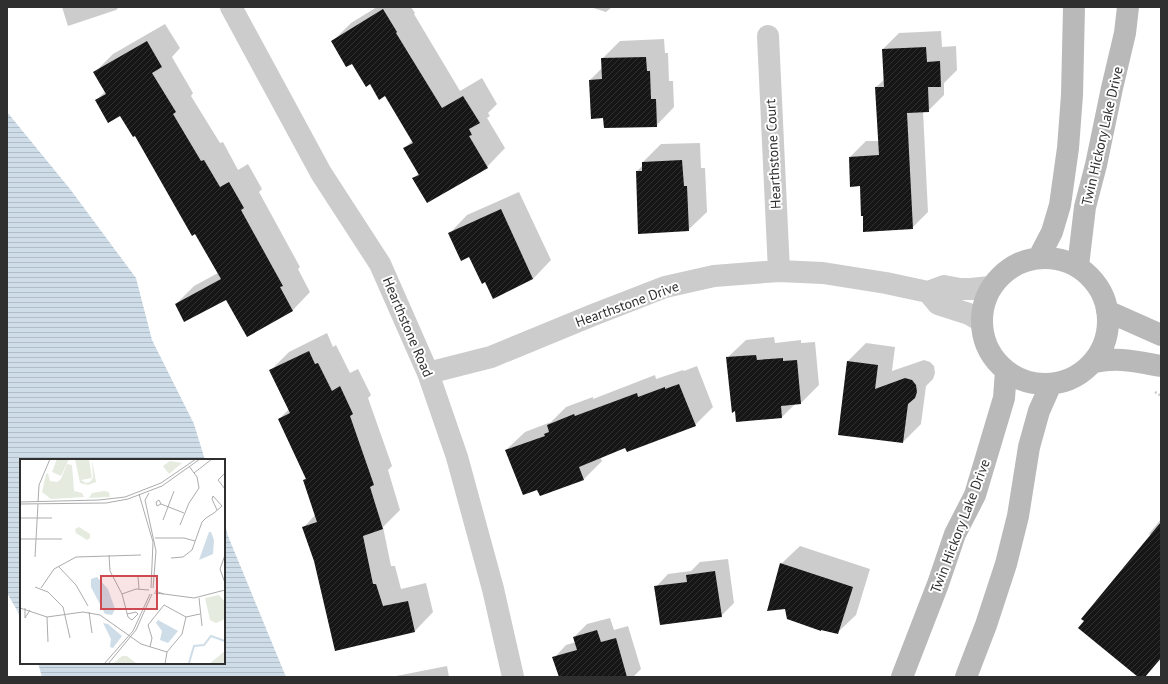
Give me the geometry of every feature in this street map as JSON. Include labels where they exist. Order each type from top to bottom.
[{"type":"street","name":"Hearthstone Road","points":[[231,7],[321,173],[380,264],[428,373],[458,457],[493,589],[514,677]]},
{"type":"street","name":"Twin Hickory Lake Drive","points":[[1039,257],[1052,232],[1060,205],[1067,155],[1072,95],[1074,7]]},
{"type":"street","name":"Twin Hickory Lake Drive","points":[[1078,266],[1085,206],[1096,165],[1125,34],[1128,7]]},
{"type":"street","name":"Hearthstone Court","points":[[768,36],[778,271]]},
{"type":"street","points":[[1039,257],[1059,259],[1078,266],[1092,278],[1103,295],[1109,314],[1107,334],[1102,350],[1092,363],[1080,374],[1065,381],[1051,384],[1032,383],[1017,378],[1006,371],[992,356],[984,342],[981,326],[983,306],[990,287],[1003,272],[1020,262],[1039,257]]},
{"type":"street","name":"Hearthstone Drive","points":[[428,373],[491,358],[593,315],[665,287],[714,276],[778,271],[823,273],[886,283],[928,292],[944,286],[960,289],[990,287]]},
{"type":"street","points":[[928,292],[938,304],[969,314],[982,321]]},
{"type":"street","points":[[1107,311],[1161,335]]},
{"type":"street","points":[[1092,363],[1103,360],[1118,359],[1161,366]]},
{"type":"street","name":"Twin Hickory Lake Drive","points":[[902,677],[938,584],[955,534],[975,495],[1005,394],[1006,371]]},
{"type":"street","points":[[966,677],[1006,564],[1018,516],[1029,447],[1039,411],[1051,384]]},
{"type":"path","points":[[1154,392],[1161,396]]},
{"type":"shaded area","points":[[7,112],[70,189],[136,278],[152,340],[194,424],[205,459],[20,459],[20,618],[7,593]]},
{"type":"shaded area","points":[[225,525],[228,536],[286,677],[42,677],[38,664],[225,664]]},
{"type":"building","points":[[383,9],[442,108],[463,96],[480,123],[469,129],[472,135],[469,136],[488,168],[427,203],[412,178],[419,175],[403,148],[413,143],[385,96],[379,100],[370,84],[366,87],[352,64],[346,67],[331,41]]},
{"type":"building","points":[[147,41],[162,67],[152,73],[176,112],[173,114],[201,161],[204,160],[220,187],[229,182],[244,208],[241,210],[283,286],[280,287],[293,311],[247,337],[226,300],[184,322],[175,304],[221,279],[195,234],[192,236],[135,136],[133,137],[120,116],[108,123],[95,100],[106,94],[93,72]]},
{"type":"building","points":[[926,47],[927,62],[940,61],[941,87],[928,87],[929,112],[907,113],[913,229],[863,232],[860,186],[850,187],[849,157],[879,155],[875,87],[884,87],[882,49]]},
{"type":"building","points":[[646,57],[647,71],[650,71],[651,99],[656,99],[657,127],[604,128],[603,118],[591,119],[589,80],[602,79],[601,58]]},
{"type":"building","points":[[682,160],[684,186],[687,186],[689,231],[638,234],[636,171],[642,171],[642,162]]},
{"type":"building","points":[[501,209],[533,279],[493,299],[485,282],[482,284],[469,257],[461,261],[448,233]]},
{"type":"building","points":[[309,351],[315,364],[318,363],[332,391],[340,386],[353,414],[350,416],[374,485],[370,487],[383,529],[363,536],[373,584],[376,584],[383,606],[408,601],[415,632],[335,651],[314,561],[302,527],[317,522],[303,480],[306,479],[278,419],[290,413],[269,370]]},
{"type":"building","points":[[756,355],[757,360],[783,358],[783,361],[797,360],[801,404],[781,406],[782,418],[736,422],[735,411],[732,413],[726,357]]},
{"type":"building","points":[[847,361],[878,365],[875,389],[905,378],[912,380],[916,385],[917,392],[915,398],[908,404],[903,443],[838,435]]},
{"type":"building","points":[[679,384],[696,426],[627,452],[625,448],[579,467],[584,480],[540,496],[537,490],[523,495],[505,450],[545,436],[544,434],[549,432],[547,425],[574,414],[575,416],[637,393],[638,397],[665,387],[665,389]]},
{"type":"building","points":[[1161,522],[1161,658],[1145,677],[1138,677],[1078,628],[1084,621],[1081,619]]},
{"type":"building","points":[[780,563],[853,587],[838,634],[821,631],[787,619],[785,609],[767,611]]},
{"type":"building","points":[[715,571],[722,617],[660,625],[654,586],[687,582],[686,575]]},
{"type":"building","points":[[597,630],[601,642],[616,638],[627,677],[559,677],[552,657],[577,650],[573,637]]}]
